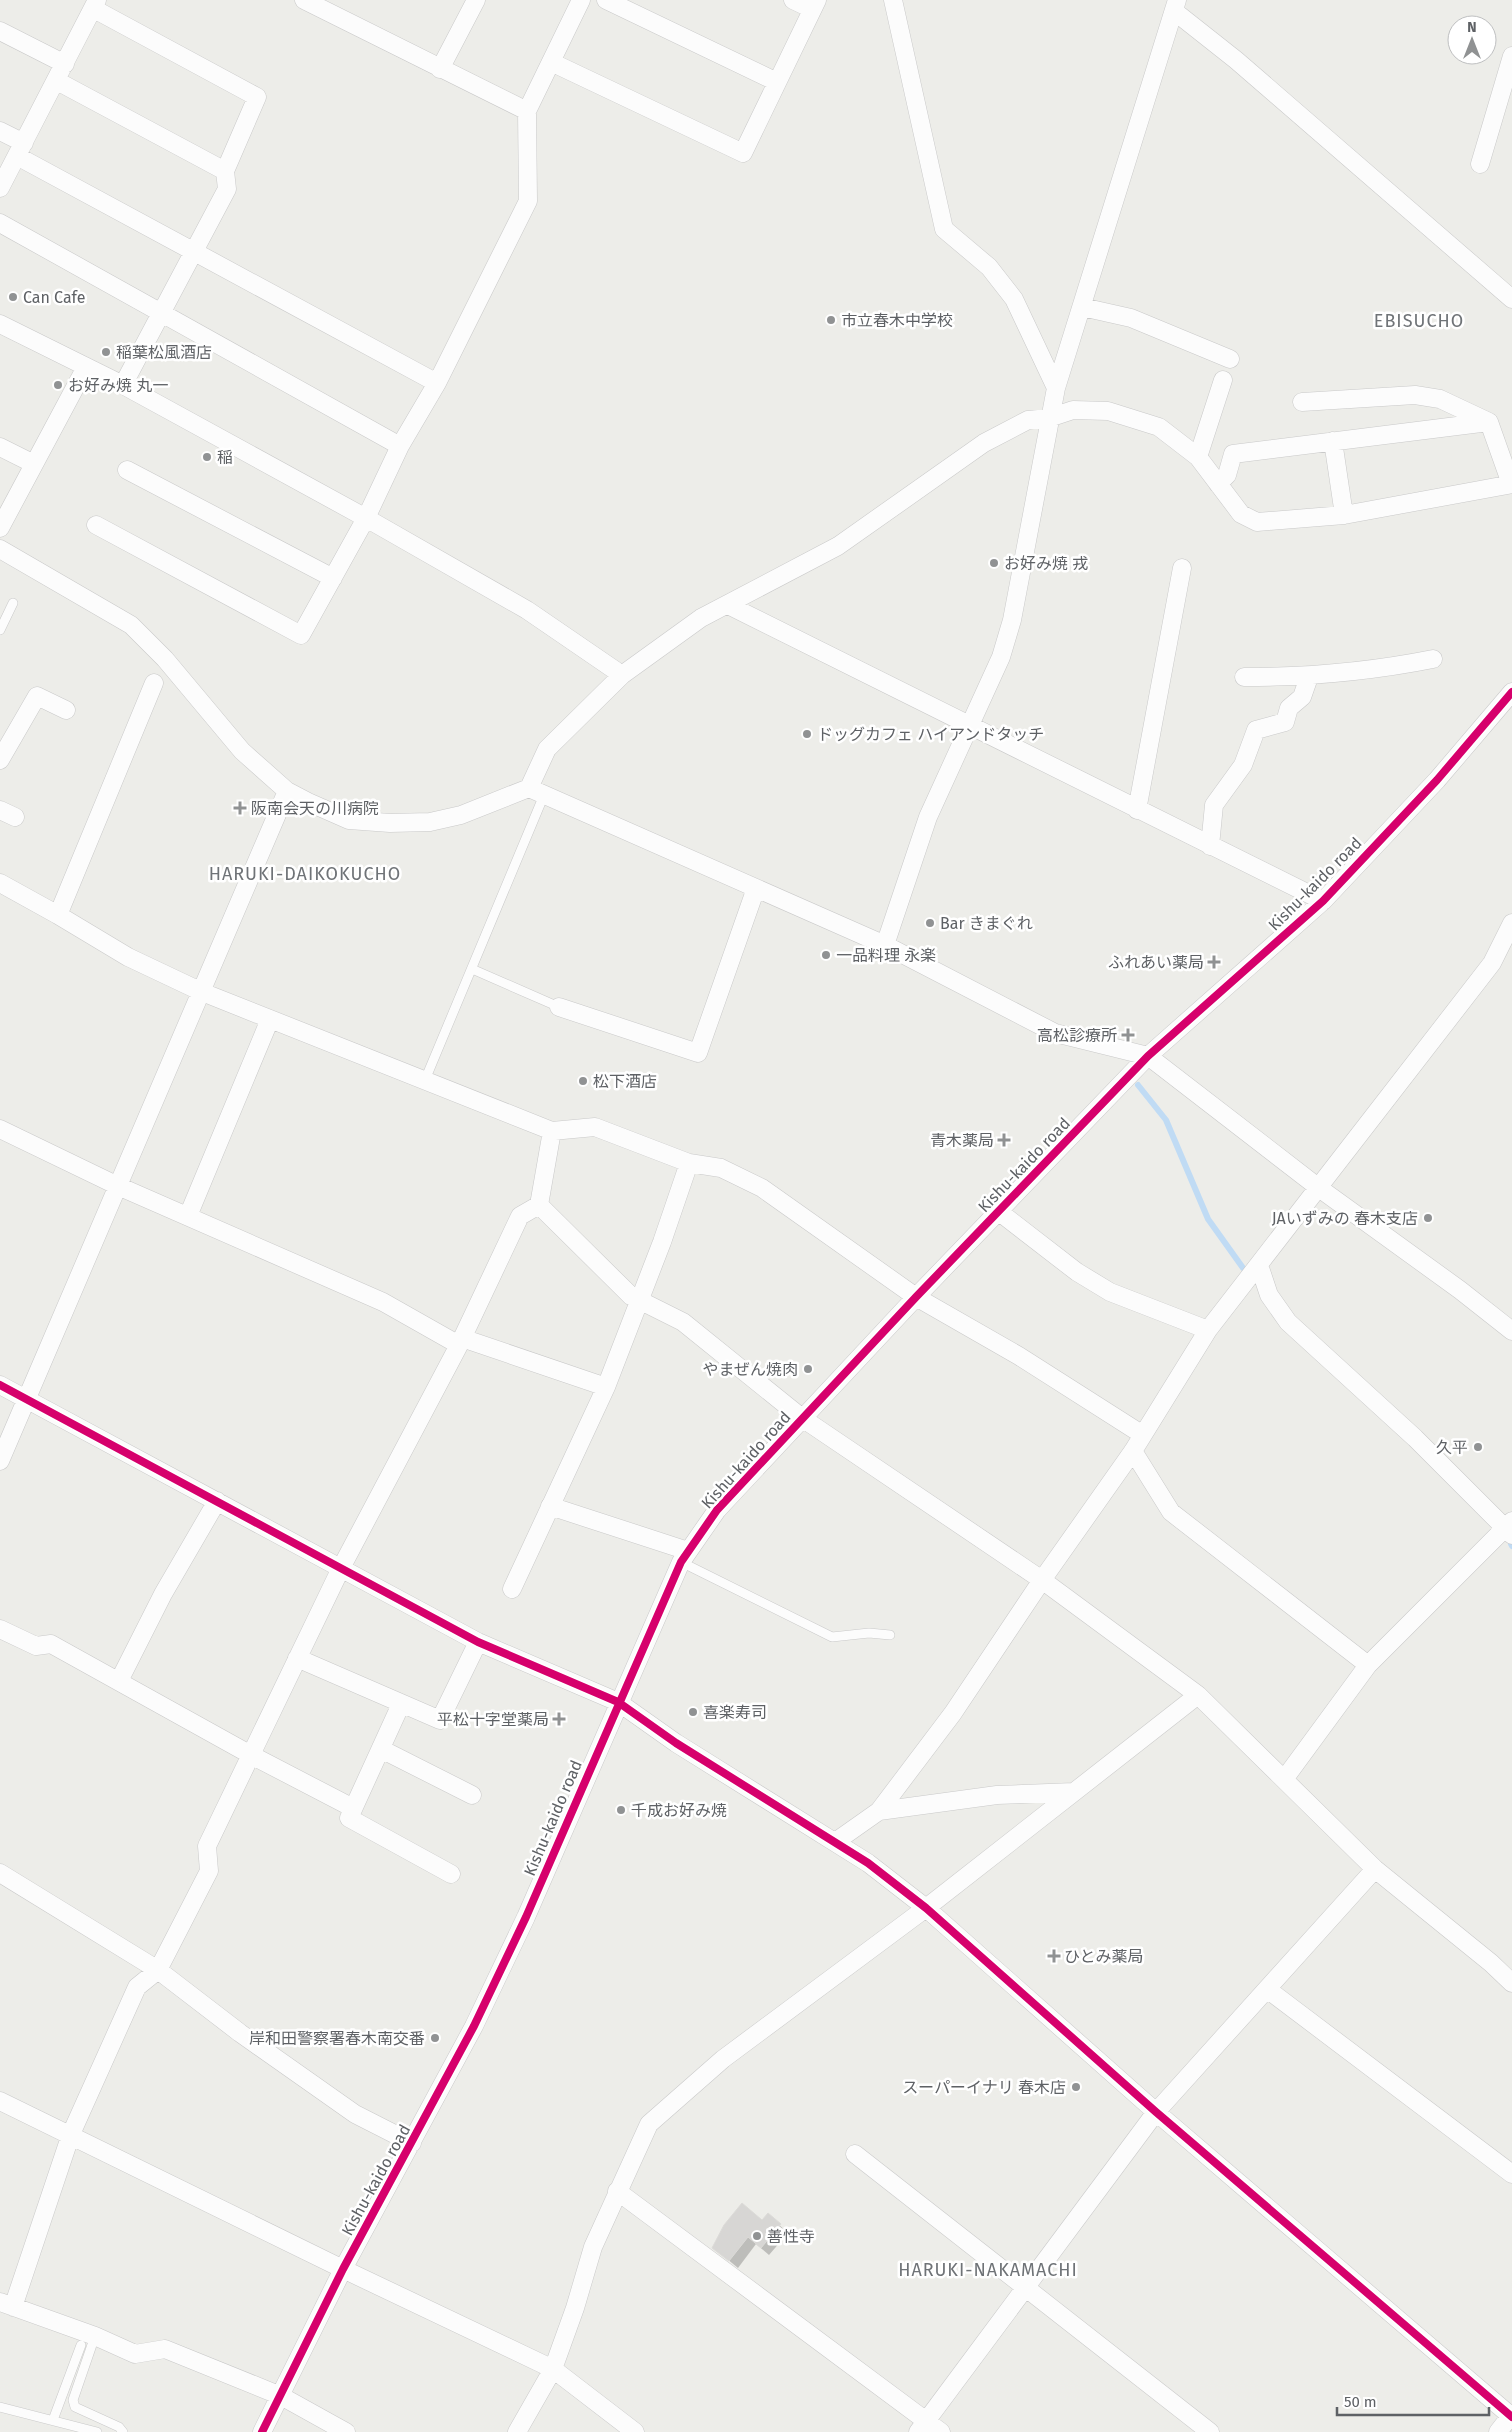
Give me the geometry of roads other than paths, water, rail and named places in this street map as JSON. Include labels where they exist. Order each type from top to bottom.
[{"type":"street","points":[[304,0],[527,111]]},
{"type":"street","points":[[440,69],[476,0]]},
{"type":"street","points":[[96,525],[301,635],[366,518],[400,446],[437,383],[528,202],[527,111],[581,0]]},
{"type":"street","points":[[606,0],[777,82]]},
{"type":"street","points":[[551,62],[743,153],[815,4],[793,0]]},
{"type":"street","points":[[893,0],[944,229],[989,267],[1014,299],[1056,388]]},
{"type":"street","points":[[0,188],[96,4],[257,97],[225,171],[227,189],[123,385]]},
{"type":"street","points":[[885,945],[928,817],[1001,657],[1012,620],[1056,388],[1176,5],[1236,60],[1512,300]]},
{"type":"street","points":[[0,31],[65,64]]},
{"type":"street","points":[[1480,164],[1512,56]]},
{"type":"street","points":[[56,80],[225,171]]},
{"type":"street","points":[[0,131],[20,150],[194,252],[437,383]]},
{"type":"street","points":[[0,223],[400,446]]},
{"type":"street","points":[[1082,307],[1131,318],[1230,359]]},
{"type":"street","points":[[0,324],[123,385],[366,518],[527,610],[622,675]]},
{"type":"street","points":[[0,528],[86,367]]},
{"type":"street","points":[[1198,457],[1223,380]]},
{"type":"street","points":[[536,792],[547,749],[622,675],[701,618],[838,546],[984,443],[1028,420],[1049,418],[1073,410],[1108,411],[1159,426],[1198,457],[1240,514],[1257,522],[1344,515],[1512,484],[1489,422],[1440,399],[1415,395],[1302,402]]},
{"type":"street","points":[[1218,484],[1227,475],[1233,454],[1489,422]]},
{"type":"street","points":[[1333,441],[1344,515]]},
{"type":"street","points":[[0,447],[34,464]]},
{"type":"street","points":[[126,470],[333,578]]},
{"type":"street","points":[[0,549],[131,625],[165,659],[242,751],[287,790],[349,820],[390,823],[430,822],[461,815],[536,792],[885,945],[1055,1033],[1148,1056],[1319,1188],[1460,1290],[1512,1331]]},
{"type":"street","points":[[1137,810],[1182,568]]},
{"type":"street","points":[[728,605],[1322,901]]},
{"type":"street","points":[[1244,677],[1308,677],[1390,668],[1432,659]]},
{"type":"street","points":[[1210,846],[1214,805],[1242,765],[1256,730],[1285,722],[1289,708],[1302,697],[1308,677]]},
{"type":"street","points":[[58,914],[154,683]]},
{"type":"street","name":"Kishu-kaido road","points":[[262,2432],[343,2269],[474,2026],[526,1917],[618,1702],[685,1556],[717,1510],[916,1297],[1148,1056],[1322,901],[1437,780],[1512,692]]},
{"type":"street","points":[[0,760],[37,696],[66,710]]},
{"type":"street","points":[[0,1461],[287,790]]},
{"type":"street","points":[[0,883],[58,914],[128,958],[202,992],[552,1131],[595,1128],[689,1163],[721,1168],[762,1188],[916,1297],[1019,1356],[1143,1435]]},
{"type":"street","points":[[559,1008],[698,1053],[756,888]]},
{"type":"street","points":[[835,1842],[879,1811],[953,1713],[1042,1580],[1133,1451],[1208,1330],[1492,962],[1512,923]]},
{"type":"street","points":[[188,1216],[270,1019]]},
{"type":"street","points":[[0,1129],[118,1186],[383,1302],[460,1341],[606,1387]]},
{"type":"street","points":[[346,2432],[281,2396],[165,2349],[135,2354],[88,2341],[6,2305],[71,2134],[137,1987],[158,1970],[209,1871],[207,1846],[341,1568],[460,1341],[520,1216],[539,1205],[552,1131]]},
{"type":"street","points":[[512,1589],[606,1387],[662,1242],[689,1163]]},
{"type":"street","points":[[539,1205],[638,1301],[683,1322],[802,1418],[1042,1580],[1198,1695],[1375,1868],[1491,1963],[1512,1983]]},
{"type":"street","points":[[998,1211],[1077,1272],[1110,1292],[1208,1330]]},
{"type":"street","points":[[1259,1265],[1269,1295],[1288,1322],[1416,1438],[1510,1528],[1368,1665],[1285,1778]]},
{"type":"street","points":[[0,1385],[478,1642],[618,1702],[676,1743],[868,1863],[926,1908],[1156,2112],[1512,2416],[1498,2432]]},
{"type":"street","points":[[1133,1451],[1171,1512],[1368,1665]]},
{"type":"street","points":[[119,1681],[163,1594],[217,1501]]},
{"type":"street","points":[[550,1506],[685,1556]]},
{"type":"street","points":[[0,1629],[36,1646],[51,1644],[251,1755],[354,1808]]},
{"type":"street","points":[[298,1658],[440,1720],[478,1642]]},
{"type":"street","points":[[517,2432],[553,2369],[575,2308],[593,2247],[649,2124],[723,2060],[926,1908],[1198,1695]]},
{"type":"street","points":[[401,1704],[349,1818],[451,1874]]},
{"type":"street","points":[[381,1749],[472,1794]]},
{"type":"street","points":[[879,1811],[997,1795],[1074,1792]]},
{"type":"street","points":[[922,2426],[1156,2112],[1375,1868]]},
{"type":"street","points":[[0,1874],[158,1970],[240,2033],[355,2114],[412,2143]]},
{"type":"street","points":[[1267,1989],[1512,2174]]},
{"type":"street","points":[[0,2101],[71,2134],[343,2269],[553,2369],[635,2432]]},
{"type":"street","points":[[855,2154],[1208,2431]]},
{"type":"street","points":[[617,2191],[922,2426],[941,2432]]},
{"type":"lane","points":[[0,630],[14,603]]},
{"type":"lane","points":[[425,1080],[472,969],[536,792]]},
{"type":"lane","points":[[472,969],[559,1008]]},
{"type":"lane","points":[[685,1556],[832,1637],[869,1633],[890,1635]]},
{"type":"lane","points":[[53,2420],[88,2341]]},
{"type":"lane","points":[[88,2341],[73,2400],[75,2406],[119,2427],[123,2432]]},
{"type":"lane","points":[[0,2407],[97,2432]]},
{"type":"waterway","points":[[1138,1085],[1166,1120],[1208,1219],[1243,1268]]},
{"type":"place","name":"Can Cafe","points":[[13,297]]},
{"type":"place","name":"市立春木中学校","points":[[831,320]]},
{"type":"place","name":"稲葉松風酒店","points":[[106,352]]},
{"type":"place","name":"お好み焼 丸一","points":[[58,385]]},
{"type":"place","name":"稲","points":[[207,457]]},
{"type":"place","name":"お好み焼 戎","points":[[994,563]]},
{"type":"place","name":"ドッグカフェ ハイアンドタッチ","points":[[807,734]]},
{"type":"place","name":"阪南会天の川病院","points":[[240,808]]},
{"type":"place","name":"Bar きまぐれ","points":[[930,923]]},
{"type":"place","name":"一品料理 永楽","points":[[826,955]]},
{"type":"place","name":"ふれあい薬局","points":[[1214,962]]},
{"type":"place","name":"高松診療所","points":[[1128,1035]]},
{"type":"place","name":"松下酒店","points":[[583,1081]]},
{"type":"place","name":"青木薬局","points":[[1004,1140]]},
{"type":"place","name":"JAいずみの 春木支店","points":[[1428,1218]]},
{"type":"place","name":"やまぜん焼肉","points":[[808,1369]]},
{"type":"place","name":"久平","points":[[1478,1447]]},
{"type":"place","name":"喜楽寿司","points":[[693,1712]]},
{"type":"place","name":"平松十字堂薬局","points":[[559,1719]]},
{"type":"place","name":"千成お好み焼","points":[[621,1810]]},
{"type":"place","name":"ひとみ薬局","points":[[1054,1956]]},
{"type":"place","name":"岸和田警察署春木南交番","points":[[435,2038]]},
{"type":"place","name":"スーパーイナリ 春木店","points":[[1076,2087]]},
{"type":"place","name":"善性寺","points":[[757,2236]]},
{"type":"district","name":"EBISUCHO","points":[[1419,321]]},
{"type":"district","name":"HARUKI-DAIKOKUCHO","points":[[305,874]]},
{"type":"district","name":"HARUKI-NAKAMACHI","points":[[988,2270]]}]
